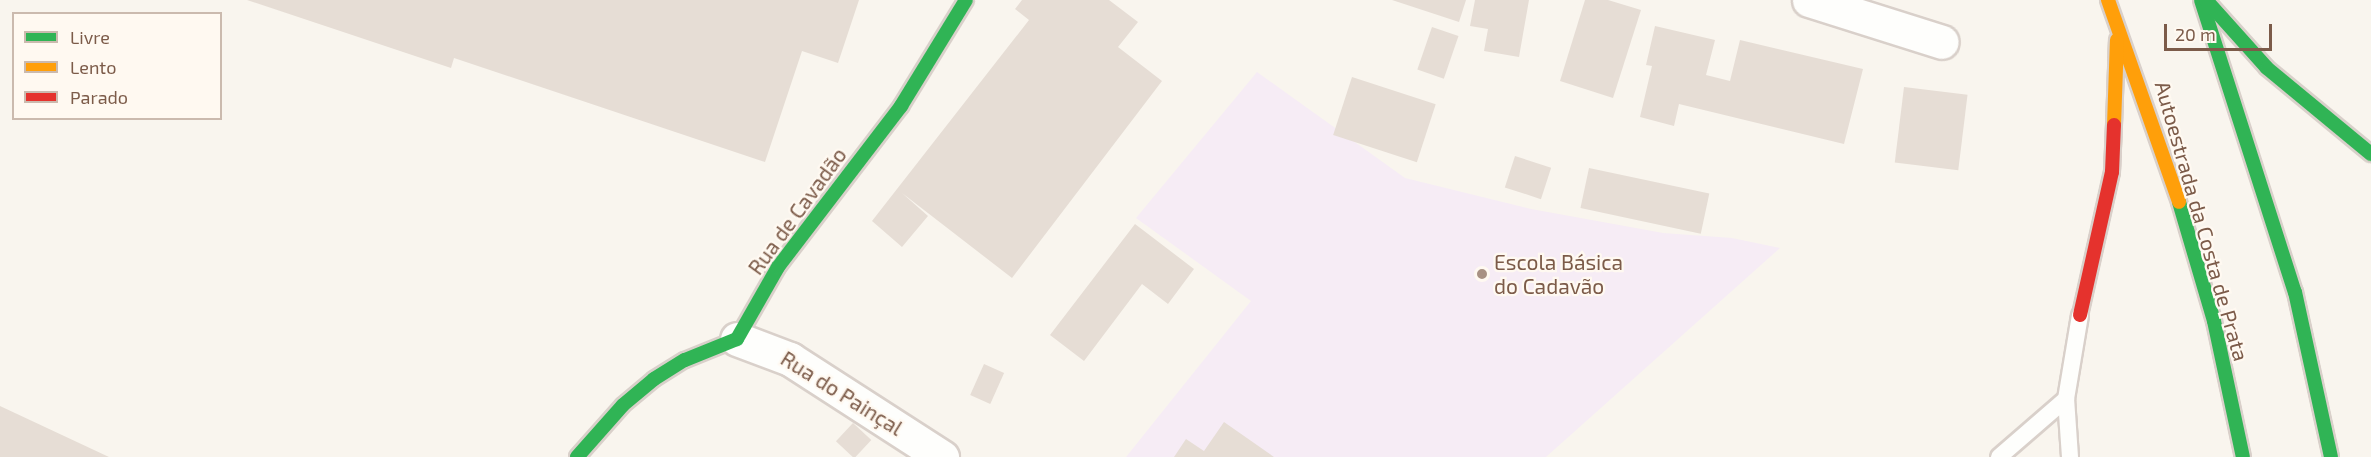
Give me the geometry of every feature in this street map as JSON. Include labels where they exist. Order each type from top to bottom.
[{"type":"main road","name":"Rua de Cavadão","points":[[737,339],[778,267],[901,106],[966,0]]},
{"type":"main road","name":"Autoestrada da Costa de Prata","points":[[2108,0],[2167,161],[2214,321],[2243,457]]},
{"type":"main road","points":[[2201,0],[2295,292],[2331,457]]},
{"type":"main road","points":[[2206,0],[2267,68],[2371,154]]},
{"type":"main road","points":[[2080,315],[2112,172],[2117,21]]},
{"type":"main road","points":[[577,457],[622,405],[654,379],[685,360],[737,339]]},
{"type":"street","points":[[1809,0],[1942,42]]},
{"type":"street","name":"Rua do Painçal","points":[[737,339],[798,364],[942,457]]},
{"type":"lane","points":[[2070,457],[2066,399],[2080,315]]},
{"type":"lane","points":[[1999,457],[2066,399]]},
{"type":"shaded area","name":"Escola Básica do Cadavão","points":[[1257,72],[1405,178],[1531,209],[1663,233],[1732,238],[1780,248],[1546,457],[1126,457],[1251,301],[1136,218]]},
{"type":"building","points":[[247,0],[859,0],[838,63],[802,51],[765,162],[454,58],[451,68]]},
{"type":"building","points":[[1022,0],[1109,0],[1138,22],[1118,47],[1162,81],[1012,278],[902,193],[928,216],[902,247],[872,221],[1029,20],[1015,9]]},
{"type":"building","points":[[1392,0],[1466,0],[1459,22]]},
{"type":"building","points":[[1475,0],[1529,0],[1519,57],[1484,51],[1488,29],[1470,26]]},
{"type":"building","points":[[1585,0],[1608,0],[1641,10],[1613,98],[1560,81]]},
{"type":"building","points":[[1655,26],[1715,40],[1706,75],[1730,81],[1740,40],[1863,69],[1844,144],[1679,104],[1674,126],[1640,117],[1652,66],[1646,65]]},
{"type":"building","points":[[1432,27],[1458,36],[1444,79],[1417,70]]},
{"type":"building","points":[[1352,77],[1436,104],[1417,162],[1333,135]]},
{"type":"building","points":[[1904,87],[1968,95],[1958,170],[1895,162]]},
{"type":"building","points":[[1515,156],[1551,168],[1541,199],[1505,187]]},
{"type":"building","points":[[1589,168],[1709,194],[1701,234],[1580,208]]},
{"type":"building","points":[[1135,224],[1194,269],[1168,304],[1142,284],[1084,361],[1050,335]]},
{"type":"building","points":[[984,364],[1004,373],[990,404],[970,395]]},
{"type":"building","points":[[0,406],[109,457],[0,457]]},
{"type":"building","points":[[1224,422],[1274,457],[1174,457],[1186,439],[1204,451]]},
{"type":"building","points":[[853,423],[871,440],[855,457],[836,441]]},
{"type":"traffic: fast","points":[[577,457],[623,405],[654,379],[685,360],[737,339],[778,267],[901,106],[966,0]]},
{"type":"traffic: fast","points":[[2201,0],[2295,292],[2331,457]]},
{"type":"traffic: fast","points":[[2206,0],[2267,68],[2371,154]]},
{"type":"traffic: fast","points":[[2179,202],[2214,321],[2243,457]]},
{"type":"traffic: slow","points":[[2108,0],[2179,202]]},
{"type":"traffic: slow","points":[[2114,125],[2117,40]]},
{"type":"traffic: jam","points":[[2080,315],[2112,172],[2114,125]]},
{"type":"place","name":"Escola Básica do Cadavão","points":[[1482,274]]}]
